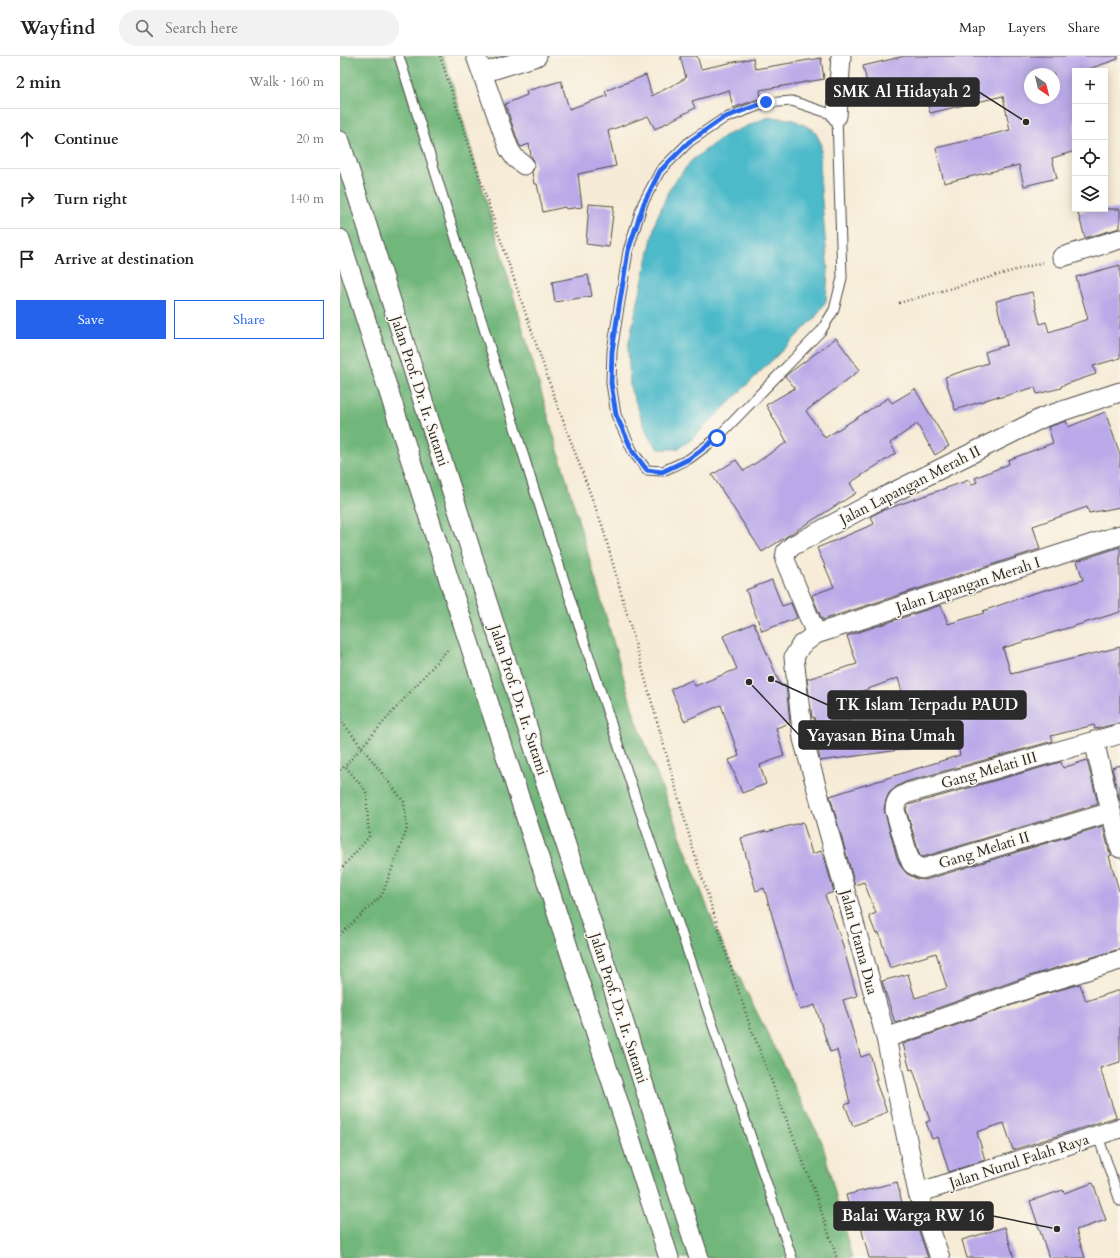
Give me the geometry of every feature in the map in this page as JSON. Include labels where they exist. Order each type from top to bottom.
[{"type":"street","points":[[479,64],[492,70],[537,56]]},
{"type":"street","points":[[837,116],[841,56]]},
{"type":"street","points":[[479,64],[509,149],[515,158],[524,165]]},
{"type":"street","name":"Jalan Prof. Dr. Ir. Sutami","points":[[340,141],[521,709],[610,979],[699,1258]]},
{"type":"street","name":"Jalan Prof. Dr. Ir. Sutami","points":[[340,239],[669,1258]]},
{"type":"street","points":[[1062,257],[1120,239]]},
{"type":"street","name":"Jalan Lapangan Merah II","points":[[816,634],[785,560],[786,552],[792,546],[884,497],[1044,417],[1120,392]]},
{"type":"street","name":"Jalan Lapangan Merah I","points":[[816,634],[1120,535]]},
{"type":"street","name":"Jalan Utama Dua","points":[[816,634],[801,644],[794,658],[803,739],[886,1038],[918,1193],[940,1258]]},
{"type":"street","name":"Gang Melati III","points":[[895,810],[895,804],[900,796],[908,793],[1120,734]]},
{"type":"street","points":[[1094,741],[1120,848]]},
{"type":"street","name":"Gang Melati II","points":[[895,810],[912,864],[922,869],[1111,812]]},
{"type":"street","points":[[886,1038],[1032,987],[1120,960]]},
{"type":"street","name":"Jalan Nurul Falah Raya","points":[[918,1193],[1120,1128]]},
{"type":"lane","points":[[399,56],[537,500],[640,811],[792,1258]]},
{"type":"lane","points":[[792,101],[837,116],[842,278],[834,310],[821,331],[717,438],[689,459],[662,472],[647,470],[633,452],[616,415],[611,383],[612,351],[628,251],[644,203],[660,171],[689,142],[723,118],[766,102],[792,101]]},
{"type":"lane","points":[[1098,1136],[1120,1201]]},
{"type":"path","points":[[440,56],[493,218],[554,396],[602,525],[693,849],[749,1023],[814,1190],[837,1258]]},
{"type":"path","points":[[899,303],[1062,257]]},
{"type":"path","points":[[340,770],[465,630]]},
{"type":"path","points":[[340,719],[363,746],[404,802],[407,829],[382,895],[340,935]]},
{"type":"path","points":[[340,870],[369,837],[366,791],[345,766]]},
{"type":"green space","points":[[340,56],[443,56],[453,86],[635,717],[718,935],[822,1142],[852,1258],[340,1258]]},
{"type":"water","points":[[768,117],[792,119],[814,130],[821,143],[820,178],[828,272],[826,301],[815,318],[692,439],[677,449],[658,449],[649,438],[630,387],[628,347],[656,220],[670,188],[691,161],[724,136]]},
{"type":"building","points":[[680,56],[697,56],[701,69],[753,58],[755,69],[821,58],[824,79],[760,90],[761,98],[733,108],[729,90],[692,101],[695,108],[655,129],[648,116],[608,131],[616,166],[578,174],[582,207],[566,209],[565,207],[543,212],[537,184],[534,184],[532,172],[535,166],[531,156],[529,144],[521,147],[519,144],[505,104],[527,95],[526,91],[561,81],[569,109],[607,96],[605,91],[646,75],[652,96],[686,78]]},
{"type":"building","points":[[905,56],[1118,56],[1118,59],[1092,68],[1072,68],[1072,152],[1052,158],[1057,178],[1024,186],[1019,165],[944,183],[936,148],[1010,130],[1003,96],[930,113],[923,86],[871,98],[863,66]]},
{"type":"building","points":[[589,204],[614,206],[609,247],[586,244]]},
{"type":"building","points":[[1108,209],[1120,209],[1120,228],[1085,238],[1078,213],[1108,212]]},
{"type":"building","points":[[1120,265],[1120,358],[1093,366],[1096,374],[1061,386],[1061,388],[1037,394],[1035,387],[998,398],[998,396],[955,410],[945,377],[988,363],[985,352],[1007,345],[996,301],[1032,292],[1040,324],[1046,322],[1049,332],[1088,319],[1076,277]]},
{"type":"building","points":[[588,275],[592,296],[555,302],[552,282]]},
{"type":"building","points":[[836,338],[860,370],[806,411],[825,438],[888,398],[892,403],[915,389],[949,446],[935,455],[917,424],[890,443],[896,453],[850,483],[856,493],[762,552],[712,475],[736,460],[744,471],[787,442],[766,405],[795,388],[785,376]]},
{"type":"building","points":[[1105,412],[1120,454],[1120,507],[1089,513],[1087,507],[1033,526],[1040,549],[822,620],[812,595],[834,587],[817,548],[874,524],[871,516],[881,511],[969,480],[971,485],[977,482],[975,478],[1009,464],[1008,460],[1053,443],[1048,427],[1066,421],[1068,427]]},
{"type":"building","points":[[1120,547],[1120,612],[1003,648],[1011,674],[1120,647],[1120,723],[1095,729],[1094,725],[1051,736],[1053,741],[905,782],[889,793],[884,809],[897,858],[902,868],[907,874],[917,879],[925,880],[1103,826],[1109,851],[1112,855],[1109,856],[1120,894],[1120,949],[1029,976],[895,1023],[882,981],[908,974],[915,998],[947,988],[936,953],[890,968],[879,933],[876,934],[869,916],[876,913],[864,882],[855,885],[830,796],[960,755],[957,742],[820,761],[807,679],[857,664],[847,636],[941,605],[948,624],[984,613],[983,611],[1034,593],[1083,580],[1077,561]],"holes":[[[898,678],[912,727],[852,744],[846,697]]]},
{"type":"building","points":[[772,580],[782,606],[791,603],[797,618],[762,631],[746,590]]},
{"type":"building","points":[[754,623],[781,686],[786,685],[790,723],[776,728],[784,756],[760,765],[766,784],[742,793],[729,760],[739,756],[721,705],[684,721],[671,689],[692,680],[695,686],[737,669],[723,636]]},
{"type":"building","points":[[1087,760],[1098,804],[923,857],[920,856],[906,809],[908,805],[1061,762],[1063,768]]},
{"type":"building","points":[[1120,765],[1120,801],[1112,768]]},
{"type":"building","points":[[803,822],[812,854],[821,851],[824,857],[834,892],[825,895],[840,936],[857,996],[843,1000],[861,1057],[870,1054],[877,1080],[875,1080],[887,1112],[853,1126],[845,1105],[850,1103],[837,1050],[830,1052],[815,1005],[800,1010],[764,888],[756,891],[741,838]]},
{"type":"building","points":[[1080,984],[1086,1001],[1120,990],[1120,1062],[1100,1068],[1116,1117],[1013,1150],[1004,1123],[977,1132],[985,1160],[949,1172],[938,1137],[932,1139],[926,1122],[930,1121],[913,1069],[910,1070],[903,1044],[1035,997]]},
{"type":"building","points":[[897,1182],[908,1228],[917,1225],[928,1258],[869,1258],[861,1227],[855,1229],[846,1195]]},
{"type":"building","points":[[1093,1183],[1106,1220],[1076,1230],[1085,1258],[1049,1258],[1030,1201],[1063,1190],[1064,1193]]},
{"type":"building","points":[[1005,1227],[1014,1258],[967,1258],[962,1240]]},
{"type":"place","name":"SMK Al Hidayah 2","points":[[1026,122]]},
{"type":"place","name":"TK Islam Terpadu PAUD","points":[[771,679]]},
{"type":"place","name":"Yayasan Bina Umah","points":[[749,682]]},
{"type":"place","name":"Balai Warga RW 16","points":[[1057,1229]]},
{"type":"route","points":[[717,438],[689,459],[662,472],[647,470],[633,452],[616,415],[611,383],[612,351],[628,251],[644,203],[660,171],[689,142],[723,118],[766,102]]}]
